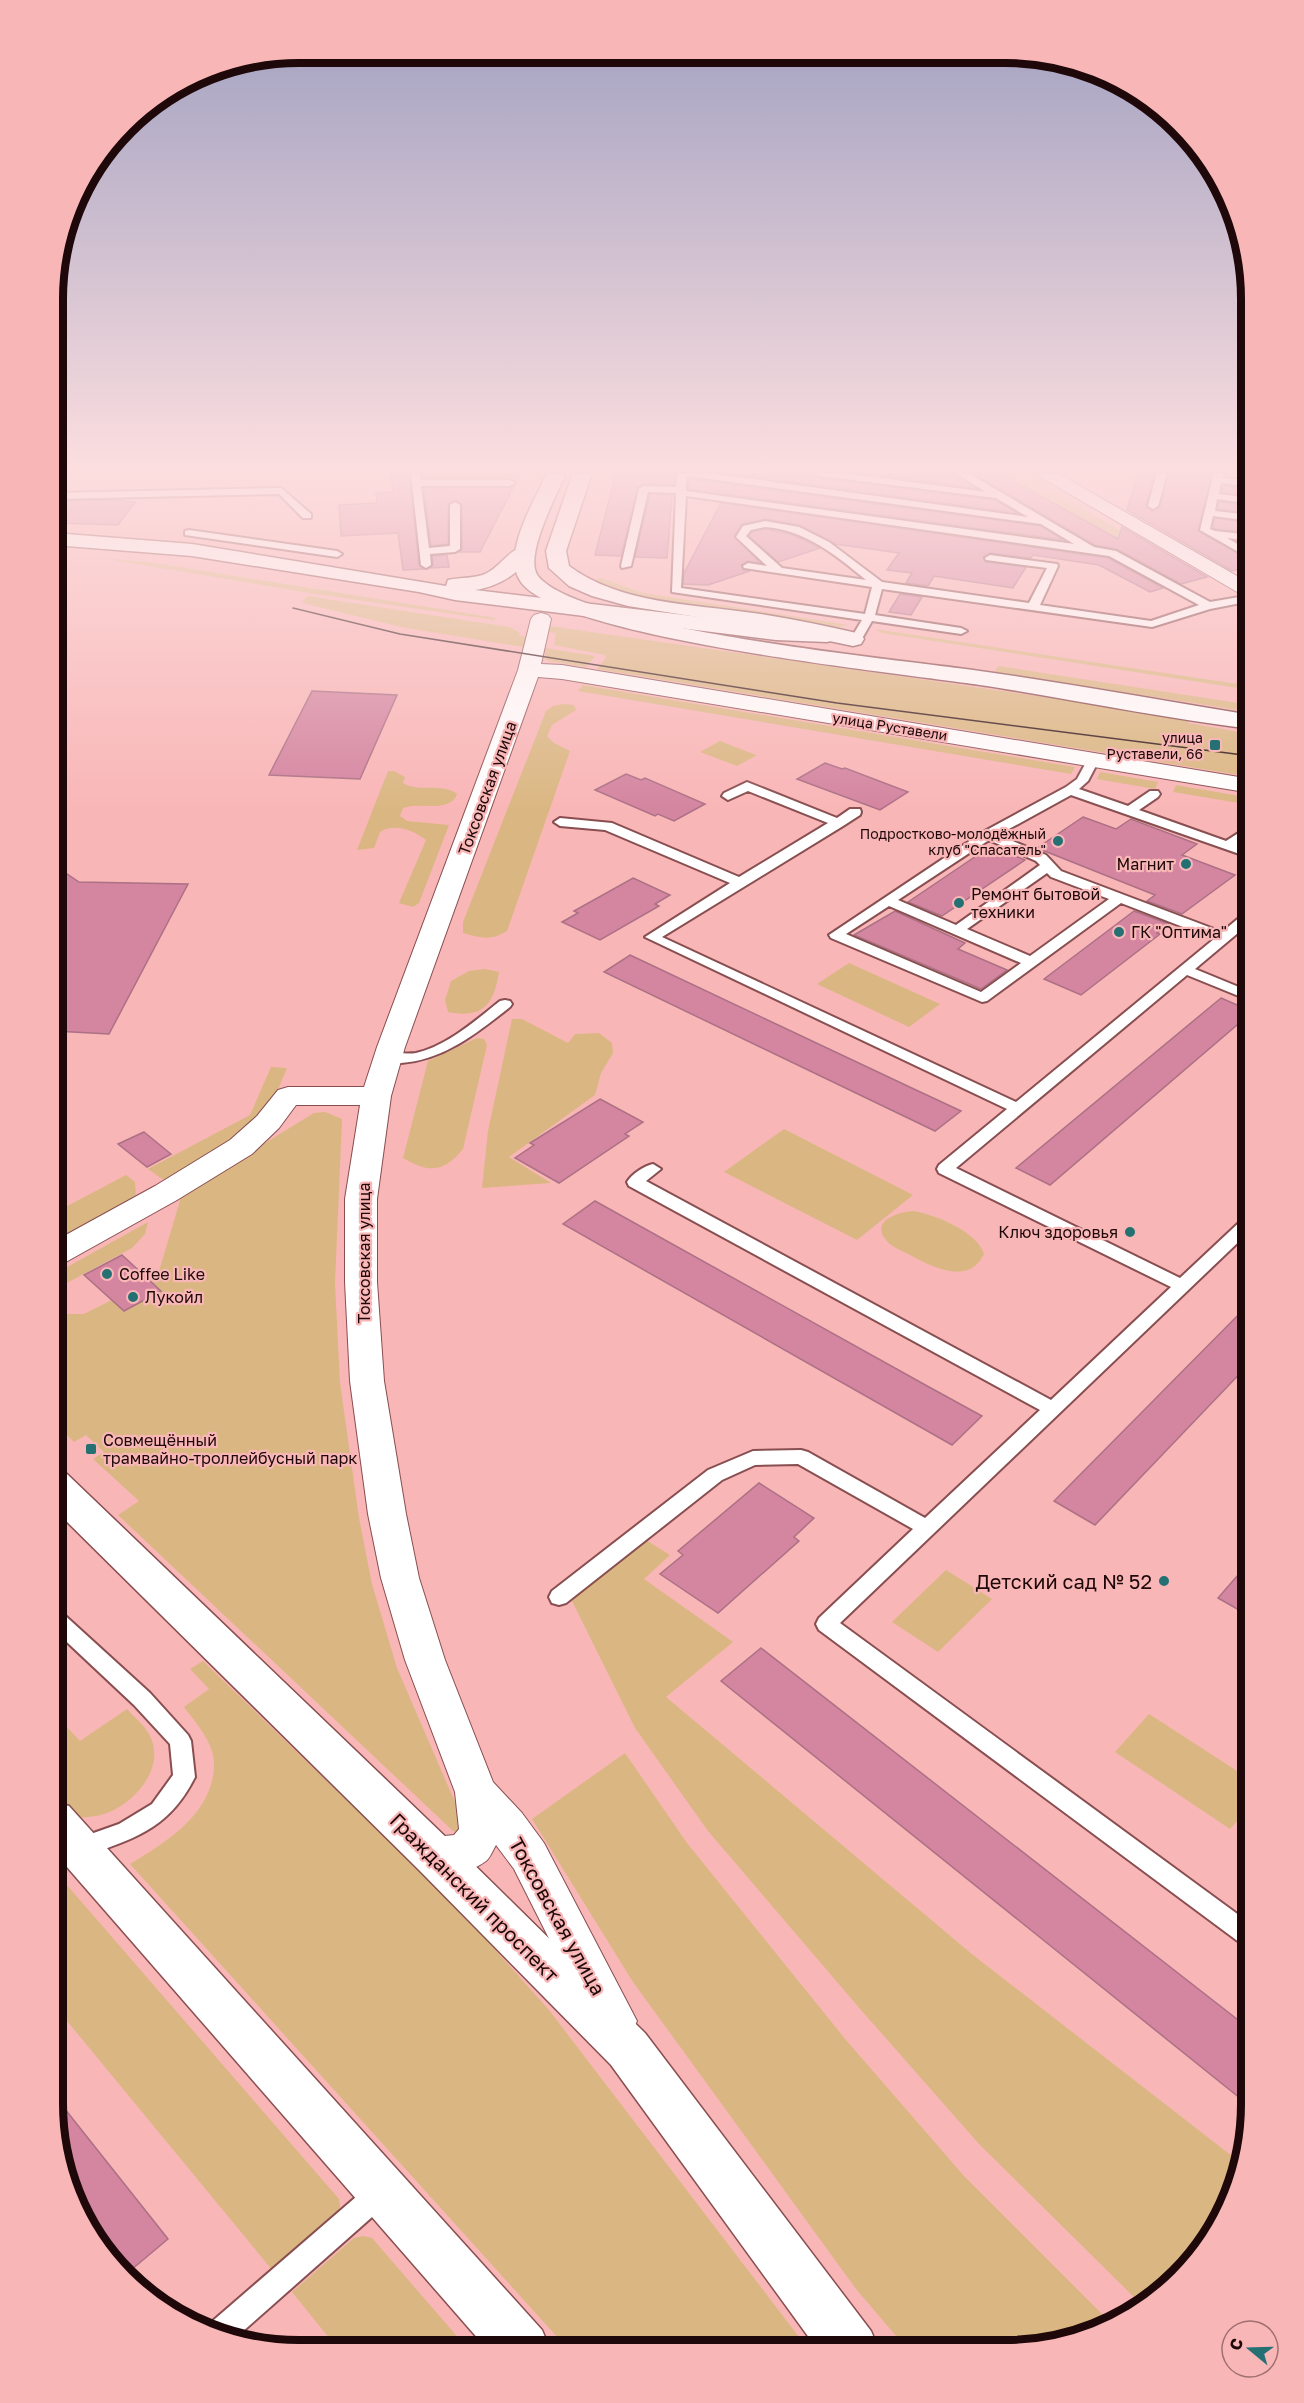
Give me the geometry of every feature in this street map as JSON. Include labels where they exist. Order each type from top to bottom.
[{"type":"main road","points":[[325,585],[652,636],[736,644],[973,677],[1241,720]]},
{"type":"main road","points":[[414,585],[455,594],[776,633],[827,635]]},
{"type":"main road","points":[[419,586],[437,585]]},
{"type":"main road","points":[[535,585],[540,590],[578,609],[613,619],[736,644]]},
{"type":"main road","points":[[583,585],[615,597],[775,622],[827,635],[879,643]]},
{"type":"main road","points":[[959,654],[1088,673]]},
{"type":"main road","name":"Гражданский проспект","points":[[63,1494],[435,1856],[628,2049],[845,2340]]},
{"type":"main road","points":[[65,1834],[515,2340]]},
{"type":"street","name":"Токсовская улица","points":[[435,1856],[456,1854],[471,1848],[481,1832],[476,1792],[425,1660],[400,1578],[387,1514],[366,1381],[361,1282],[361,1200],[376,1096],[387,1059],[529,670],[541,620]]},
{"type":"street","name":"улица Руставели","points":[[529,670],[574,674],[1241,784]]},
{"type":"street","points":[[63,1250],[166,1193],[241,1147],[268,1122],[288,1096],[376,1096]]},
{"type":"street","name":"Токсовская улица","points":[[476,1792],[507,1826],[529,1856],[628,2049]]},
{"type":"lane","points":[[676,585],[676,590],[961,631]]},
{"type":"lane","points":[[856,640],[869,617],[878,585]]},
{"type":"lane","points":[[886,585],[1152,624],[1208,606],[1241,600]]},
{"type":"lane","points":[[1032,607],[1043,585]]},
{"type":"lane","points":[[1170,585],[1208,606]]},
{"type":"lane","points":[[1093,760],[1082,781],[1070,790],[988,835],[836,935],[982,998],[1119,898]]},
{"type":"lane","points":[[728,796],[747,786],[838,823]]},
{"type":"lane","points":[[1070,790],[1241,851]]},
{"type":"lane","points":[[1130,811],[1154,794]]},
{"type":"lane","points":[[855,812],[652,937],[1017,1108]]},
{"type":"lane","points":[[560,822],[607,826],[741,883]]},
{"type":"lane","points":[[988,835],[1041,858],[1056,874],[1224,938]]},
{"type":"lane","points":[[1228,846],[1241,836]]},
{"type":"lane","points":[[957,930],[1048,866]]},
{"type":"lane","points":[[888,901],[1032,962]]},
{"type":"lane","points":[[1182,1286],[945,1169],[1241,924]]},
{"type":"lane","points":[[1184,969],[1241,993]]},
{"type":"lane","points":[[387,1059],[419,1057],[465,1036],[505,1004]]},
{"type":"lane","points":[[653,1169],[635,1182],[1052,1409]]},
{"type":"lane","points":[[1241,1230],[826,1624],[1241,1931]]},
{"type":"lane","points":[[559,1597],[715,1475],[753,1458],[801,1457],[927,1528]]},
{"type":"lane","points":[[63,1626],[142,1699],[180,1741],[184,1777],[160,1811],[127,1831],[65,1834]]},
{"type":"lane","points":[[226,2328],[383,2190]]},
{"type":"shaded area","points":[[262,585],[292,585],[496,618],[494,620]]},
{"type":"shaded area","points":[[604,585],[621,585],[643,593],[849,625],[837,627],[637,596]]},
{"type":"shaded area","points":[[307,596],[509,627],[519,632],[520,636],[527,637],[524,647],[406,628],[302,603]]},
{"type":"shaded area","points":[[549,626],[1190,718],[1188,723],[1241,732],[1241,775],[597,669],[606,658],[605,655],[554,645],[556,633],[548,632]]},
{"type":"shaded area","points":[[875,629],[1241,684],[1241,688],[882,633]]},
{"type":"shaded area","points":[[545,648],[595,656],[586,667],[549,661],[545,659]]},
{"type":"shaded area","points":[[998,666],[1241,703],[1241,710],[995,672]]},
{"type":"shaded area","points":[[583,685],[1075,767],[1071,774],[578,691]]},
{"type":"shaded area","points":[[574,705],[576,710],[552,725],[547,736],[554,743],[570,751],[507,931],[485,938],[463,933],[463,922],[546,711],[553,706]]},
{"type":"shaded area","points":[[720,741],[757,755],[737,766],[700,752]]},
{"type":"shaded area","points":[[388,771],[394,771],[405,777],[403,783],[409,786],[451,790],[457,794],[448,804],[403,808],[400,816],[407,821],[449,825],[419,903],[413,907],[399,903],[426,840],[415,833],[391,828],[380,832],[374,848],[357,850]]},
{"type":"shaded area","points":[[1100,772],[1158,782],[1155,789],[1097,779]]},
{"type":"shaded area","points":[[1176,785],[1241,796],[1241,803],[1173,792]]},
{"type":"shaded area","points":[[849,963],[940,1004],[909,1027],[817,984]]},
{"type":"shaded area","points":[[485,969],[499,972],[494,993],[485,1007],[470,1013],[448,1012],[445,1000],[451,981],[469,971]]},
{"type":"shaded area","points":[[512,1019],[522,1019],[568,1043],[575,1034],[599,1033],[612,1043],[613,1053],[601,1073],[595,1095],[509,1157],[551,1183],[482,1188],[488,1131]]},
{"type":"shaded area","points":[[477,1038],[484,1039],[487,1045],[463,1149],[449,1163],[435,1168],[421,1166],[403,1158],[428,1061]]},
{"type":"shaded area","points":[[271,1067],[287,1068],[274,1099],[253,1125],[178,1179],[162,1179],[148,1169],[250,1115]]},
{"type":"shaded area","points":[[325,1112],[342,1119],[335,1283],[340,1383],[359,1518],[372,1584],[397,1668],[464,1823],[457,1832],[453,1831],[118,1515],[139,1501],[93,1459],[104,1452],[86,1435],[74,1442],[63,1431],[63,1314],[84,1314],[112,1300],[124,1310],[161,1291],[150,1281],[159,1271],[182,1194],[314,1113]]},
{"type":"shaded area","points":[[784,1129],[913,1195],[857,1240],[724,1172]]},
{"type":"shaded area","points":[[126,1175],[135,1182],[136,1198],[63,1236],[63,1208]]},
{"type":"shaded area","points":[[913,1211],[943,1220],[973,1238],[984,1254],[977,1264],[960,1272],[950,1271],[929,1264],[891,1245],[882,1233],[881,1228],[884,1223],[900,1213]]},
{"type":"shaded area","points":[[148,1222],[145,1234],[132,1248],[63,1285],[63,1269]]},
{"type":"shaded area","points":[[646,1540],[670,1555],[644,1579],[733,1642],[666,1697],[973,1955],[1234,2158],[1217,2209],[1183,2260],[1161,2282],[1137,2300],[979,2144],[861,2010],[708,1831],[635,1728],[570,1597]]},
{"type":"shaded area","points":[[946,1570],[992,1599],[938,1652],[892,1622]]},
{"type":"shaded area","points":[[203,1661],[461,1911],[549,2010],[801,2340],[560,2340],[130,1864],[185,1825],[206,1798],[212,1782],[214,1765],[211,1749],[204,1734],[184,1707],[209,1689],[190,1669]]},
{"type":"shaded area","points":[[127,1709],[142,1724],[154,1746],[151,1770],[138,1792],[118,1808],[104,1814],[79,1818],[63,1800],[63,1723],[80,1741]]},
{"type":"shaded area","points":[[1149,1714],[1241,1774],[1241,1816],[1230,1829],[1115,1752]]},
{"type":"shaded area","points":[[625,1753],[687,1843],[846,2040],[964,2176],[1106,2318],[1066,2332],[1036,2338],[899,2340],[856,2289],[633,1982],[532,1819]]},
{"type":"shaded area","points":[[63,1881],[339,2199],[340,2207],[335,2217],[273,2271],[63,2016]]},
{"type":"shaded area","points":[[363,2236],[372,2238],[460,2340],[331,2340],[292,2292],[354,2238]]},
{"type":"building","points":[[994,585],[1015,585],[1013,588]]},
{"type":"building","points":[[1137,585],[1158,585],[1163,588],[1150,592]]},
{"type":"building","points":[[900,594],[922,597],[911,615],[889,612]]},
{"type":"building","points":[[312,691],[397,695],[360,779],[269,775]]},
{"type":"building","points":[[825,763],[845,768],[908,792],[880,810],[797,779]]},
{"type":"building","points":[[626,774],[641,780],[645,778],[705,804],[674,821],[658,814],[655,816],[595,790]]},
{"type":"building","points":[[1083,817],[1116,829],[1131,819],[1197,844],[1182,855],[1235,875],[1182,914],[1147,901],[1155,895],[1037,848]]},
{"type":"building","points":[[991,846],[1025,860],[942,916],[908,902]]},
{"type":"building","points":[[63,871],[79,882],[188,884],[109,1034],[63,1031]]},
{"type":"building","points":[[633,878],[670,895],[655,904],[659,906],[600,940],[562,922],[578,913],[574,911]]},
{"type":"building","points":[[895,911],[965,943],[958,949],[1007,970],[981,989],[854,935]]},
{"type":"building","points":[[1134,911],[1169,924],[1157,933],[1160,934],[1081,995],[1044,979]]},
{"type":"building","points":[[630,955],[961,1111],[935,1131],[604,972]]},
{"type":"building","points":[[1221,998],[1241,1007],[1241,1022],[1050,1185],[1016,1168]]},
{"type":"building","points":[[600,1099],[643,1122],[625,1134],[629,1136],[559,1183],[515,1158],[534,1145],[530,1143]]},
{"type":"building","points":[[144,1132],[171,1154],[147,1167],[118,1144]]},
{"type":"building","points":[[595,1201],[982,1416],[952,1445],[563,1224]]},
{"type":"building","points":[[122,1255],[161,1291],[124,1311],[84,1275]]},
{"type":"building","points":[[1241,1312],[1241,1372],[1095,1525],[1054,1501]]},
{"type":"building","points":[[759,1483],[814,1518],[794,1537],[799,1541],[718,1613],[660,1574],[683,1555],[678,1551]]},
{"type":"building","points":[[1241,1572],[1241,1611],[1218,1598]]},
{"type":"building","points":[[761,1648],[1241,2022],[1241,2099],[721,1681]]},
{"type":"building","points":[[63,2107],[168,2239],[131,2270],[121,2260],[87,2209],[81,2195],[71,2165],[65,2135]]},
{"type":"tram line","points":[[293,608],[400,634],[837,703],[1241,755]]},
{"type":"place","name":"улица Руставели, 66","points":[[1215,745]]},
{"type":"place","name":"Подростково-молодёжный клуб \"Спасатель\"","points":[[1058,841]]},
{"type":"place","name":"Магнит","points":[[1186,864]]},
{"type":"place","name":"Ремонт бытовой техники","points":[[959,903]]},
{"type":"place","name":"ГК \"Оптима\"","points":[[1119,932]]},
{"type":"place","name":"Ключ здоровья","points":[[1130,1232]]},
{"type":"place","name":"Coffee Like","points":[[107,1274]]},
{"type":"place","name":"Лукойл","points":[[133,1297]]},
{"type":"place","name":"Совмещённый трамвайно-троллейбусный парк","points":[[91,1449]]},
{"type":"place","name":"Детский сад № 52","points":[[1164,1581]]}]
